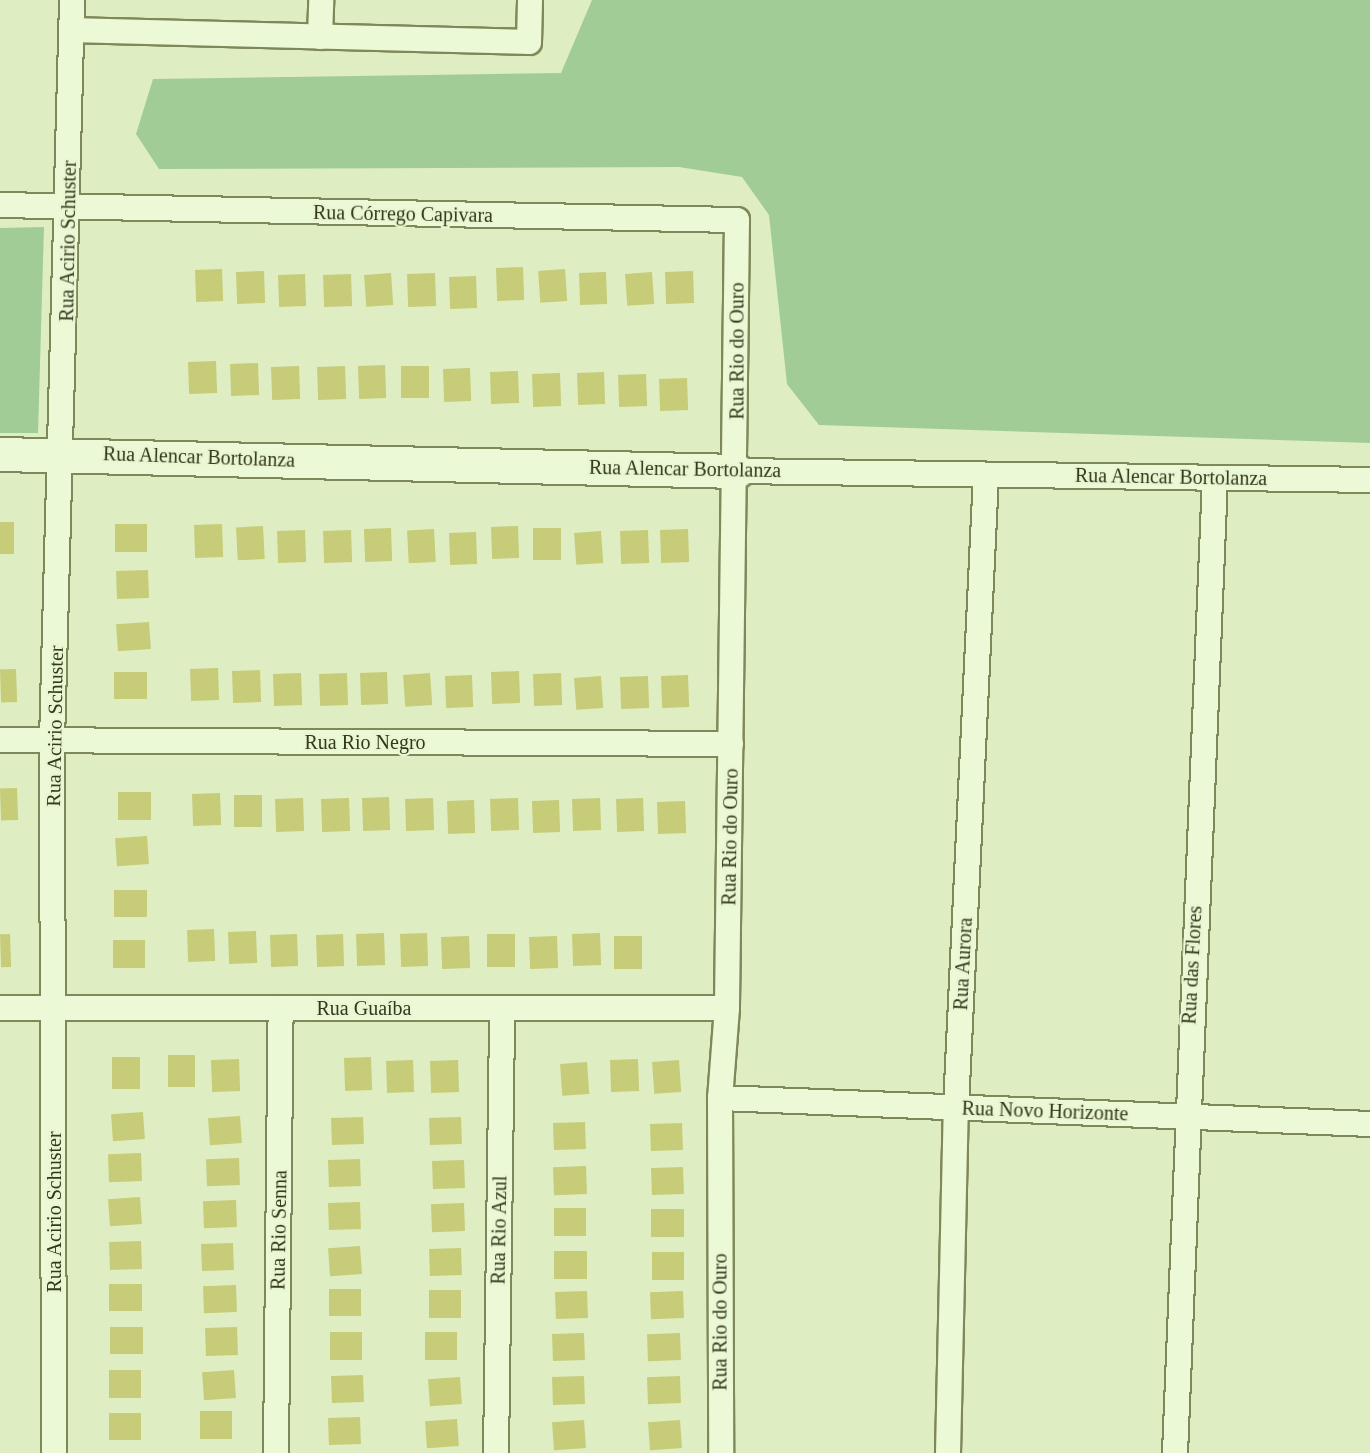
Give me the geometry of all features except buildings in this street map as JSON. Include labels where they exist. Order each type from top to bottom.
[{"type":"street","name":"Rua Acirio Schuster","points":[[54,1453],[52,741],[63,453],[72,0]]},
{"type":"street","points":[[320,37],[321,0]]},
{"type":"street","points":[[72,30],[529,42],[530,0]]},
{"type":"street","name":"Rua Córrego Capivara","points":[[0,205],[737,220]]},
{"type":"street","name":"Rua Rio do Ouro","points":[[721,1453],[720,1098],[728,1008],[737,471],[737,220]]},
{"type":"street","name":"Rua Alencar Bortolanza","points":[[0,454],[63,453],[737,471],[1370,480]]},
{"type":"street","name":"Rua Aurora","points":[[948,1453],[956,1107],[986,475]]},
{"type":"street","name":"Rua das Flores","points":[[1175,1453],[1185,1116],[1215,478]]},
{"type":"street","name":"Rua Rio Negro","points":[[0,740],[731,744]]},
{"type":"street","name":"Rua Guaíba","points":[[0,1008],[728,1008]]},
{"type":"street","name":"Rua Rio Senna","points":[[276,1453],[281,1008]]},
{"type":"street","name":"Rua Rio Azul","points":[[496,1453],[502,1008]]},
{"type":"street","name":"Rua Novo Horizonte","points":[[720,1098],[1370,1124]]},
{"type":"green space","points":[[592,0],[1370,0],[1370,443],[819,425],[787,384],[769,215],[742,177],[679,167],[159,169],[136,134],[153,79],[561,73]]},
{"type":"green space","points":[[44,227],[38,433],[0,433],[0,228]]}]
